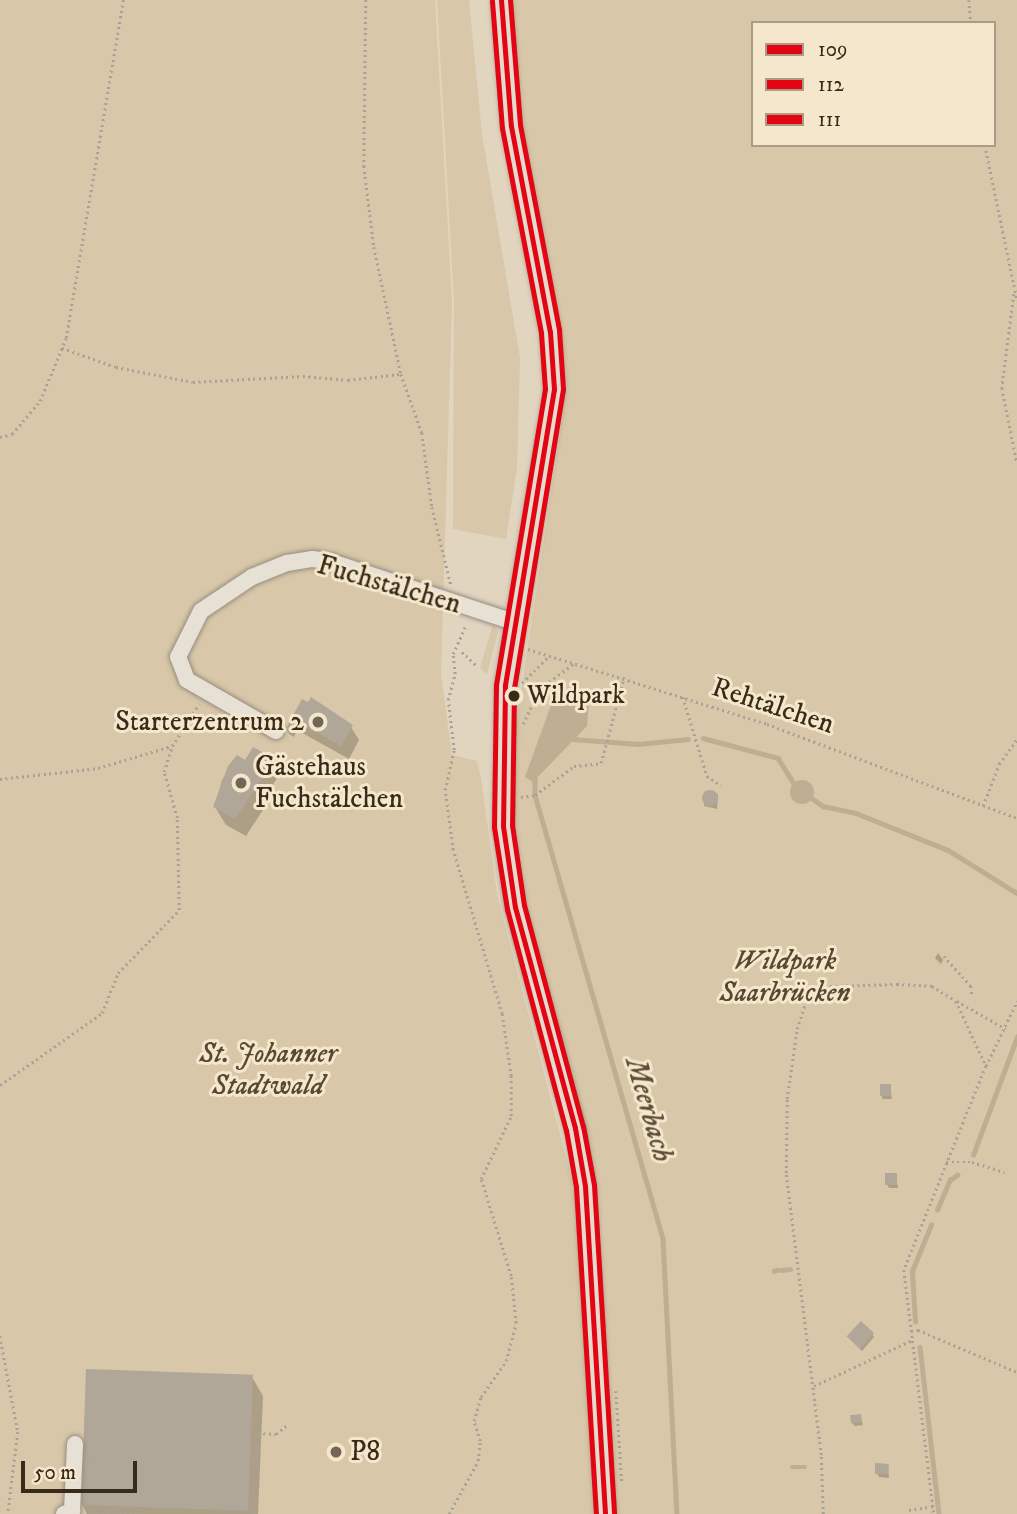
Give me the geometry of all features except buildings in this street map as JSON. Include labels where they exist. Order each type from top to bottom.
[{"type":"main road","points":[[501,0],[509,113],[553,362],[552,408],[512,644],[502,751],[506,850],[527,958],[575,1128],[585,1186],[595,1291],[605,1514]]},
{"type":"street","name":"Fuchstälchen","points":[[276,732],[187,680],[178,657],[201,611],[227,590],[287,563],[313,559],[332,562],[516,624]]},
{"type":"street","points":[[68,1512],[75,1444]]},
{"type":"path","points":[[0,437],[12,434],[40,401],[62,348],[81,260],[123,0]]},
{"type":"path","points":[[366,0],[364,166],[374,247],[401,374],[422,433],[432,507],[455,603]]},
{"type":"path","points":[[969,0],[971,21]]},
{"type":"path","points":[[985,147],[1014,294],[1002,388],[1017,463]]},
{"type":"path","points":[[1014,294],[1017,299]]},
{"type":"path","points":[[62,348],[116,367],[193,382],[303,376],[348,380],[401,374]]},
{"type":"path","points":[[449,1514],[478,1461],[480,1441],[474,1421],[481,1397],[506,1361],[516,1323],[511,1276],[481,1179],[510,1116],[511,1076],[502,1014],[453,850],[444,790],[454,750],[448,699],[455,674],[453,654],[466,625]]},
{"type":"path","name":"Rehtälchen","points":[[512,644],[624,677],[867,759],[1017,818]]},
{"type":"path","points":[[462,652],[477,666]]},
{"type":"path","points":[[519,684],[541,667],[550,654]]},
{"type":"path","points":[[521,734],[540,688],[576,662]]},
{"type":"path","points":[[518,798],[535,795],[574,766],[601,763],[624,677]]},
{"type":"path","points":[[0,1085],[102,1013],[118,973],[178,911],[177,818],[164,772],[172,746],[207,693]]},
{"type":"path","points":[[682,696],[707,776],[721,785]]},
{"type":"path","points":[[983,806],[999,764],[1017,739]]},
{"type":"path","points":[[0,779],[98,768],[172,746]]},
{"type":"path","points":[[517,785],[519,809]]},
{"type":"path","points":[[944,956],[971,986],[972,995]]},
{"type":"path","points":[[823,1514],[814,1385],[786,1173],[787,1099],[797,1029],[806,1001],[830,986],[932,986],[1006,1029]]},
{"type":"path","points":[[956,1001],[986,1066]]},
{"type":"path","points":[[934,1514],[904,1270],[986,1066],[1006,1029],[1017,1001]]},
{"type":"path","points":[[946,1162],[972,1162],[1004,1172]]},
{"type":"path","points":[[911,1332],[918,1330],[1017,1372]]},
{"type":"path","points":[[0,1336],[18,1432],[8,1514]]},
{"type":"path","points":[[814,1385],[912,1340]]},
{"type":"path","points":[[254,1514],[258,1433],[276,1434],[287,1425]]},
{"type":"path","points":[[909,1510],[933,1506]]},
{"type":"path","points":[[68,1512],[145,1514]]},
{"type":"green space","name":"St. Johanner Stadtwald","points":[[0,0],[435,0],[452,302],[441,674],[452,755],[477,761],[497,895],[574,1188],[595,1514],[0,1514]]},
{"type":"green space","points":[[437,0],[469,0],[482,134],[520,358],[517,468],[506,539],[453,529],[454,302]]},
{"type":"green space","name":"Wildpark Saarbrücken","points":[[513,0],[1017,0],[1017,1514],[616,1514],[595,1184],[584,1124],[524,905],[513,828],[511,758],[567,387],[523,125]]},
{"type":"green space","points":[[493,624],[498,632],[487,674],[480,668]]},
{"type":"shaded area","points":[[579,691],[589,701],[587,726],[533,782],[525,777],[551,705],[564,692]]},
{"type":"shaded area","points":[[802,780],[810,784],[814,792],[810,800],[802,804],[794,800],[790,792],[794,784]]},
{"type":"waterway","points":[[703,738],[778,758],[795,785]]},
{"type":"waterway","points":[[573,739],[638,744],[688,739]]},
{"type":"waterway","name":"Meerbach","points":[[535,778],[535,795],[663,1239],[677,1514]]},
{"type":"waterway","points":[[810,797],[823,806],[856,813],[948,850],[1017,893]]},
{"type":"waterway","points":[[973,1155],[1017,1037]]},
{"type":"waterway","points":[[937,1210],[950,1180],[957,1175]]},
{"type":"waterway","points":[[915,1322],[912,1271],[931,1225]]},
{"type":"waterway","points":[[781,1270],[790,1269]]},
{"type":"waterway","points":[[920,1347],[939,1514]]},
{"type":"waterway","points":[[792,1467],[805,1467]]},
{"type":"transit line","name":"109","points":[[501,0],[511,126],[550,332],[554,389],[505,686],[503,826],[515,907],[575,1128],[585,1186],[605,1514]]},
{"type":"transit line","name":"111","points":[[510,0],[520,125],[559,330],[563,389],[514,687],[512,825],[524,905],[583,1126],[594,1185],[614,1513]]},
{"type":"transit line","name":"112","points":[[492,1],[502,128],[541,333],[545,389],[496,685],[494,827],[507,909],[566,1130],[576,1187],[596,1514]]},
{"type":"place","name":"Wildpark","points":[[514,696]]},
{"type":"place","name":"Starterzentrum 2","points":[[318,722]]},
{"type":"place","name":"Gästehaus Fuchstälchen","points":[[241,783]]},
{"type":"place","name":"P8","points":[[336,1452]]}]
